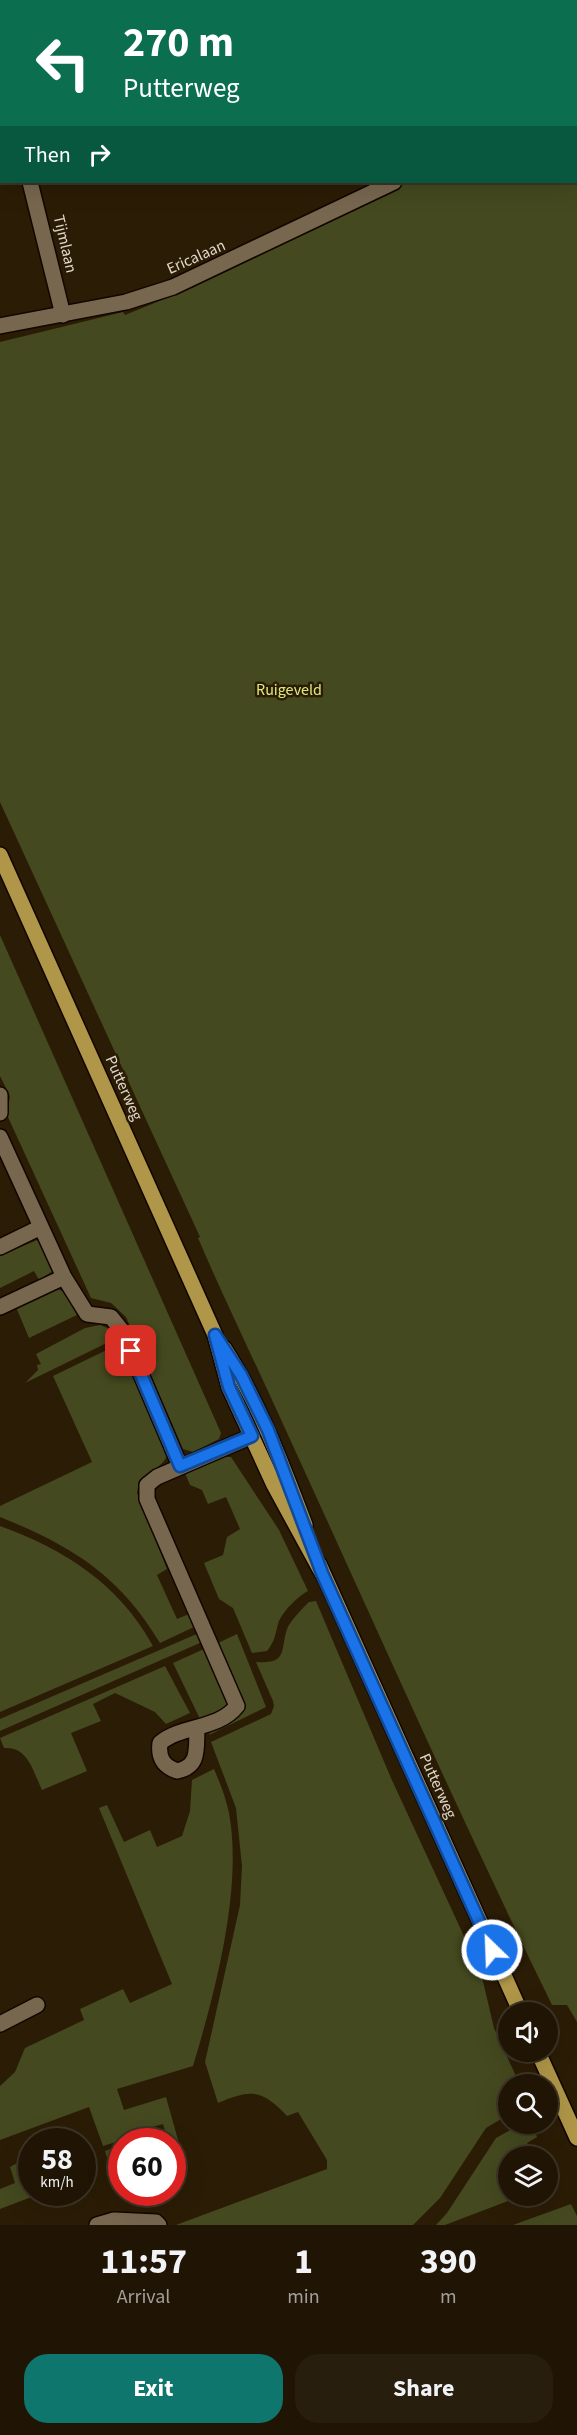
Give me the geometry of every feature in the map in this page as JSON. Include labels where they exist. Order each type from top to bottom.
[{"type":"main road","name":"Putterweg","points":[[0,855],[215,1335],[241,1375],[268,1430],[322,1573],[516,2002]]},
{"type":"main road","name":"Putterweg","points":[[215,1335],[229,1387],[274,1485],[322,1573]]},
{"type":"main road","points":[[543,2062],[577,2138]]},
{"type":"street","points":[[201,0],[208,0]]},
{"type":"street","name":"Tijmlaan","points":[[30,183],[63,315]]},
{"type":"street","name":"Ericalaan","points":[[0,326],[137,300],[173,287],[392,183]]},
{"type":"street","points":[[0,1095],[0,1113]]},
{"type":"street","points":[[0,1137],[64,1277],[87,1314],[111,1317],[123,1332],[180,1466]]},
{"type":"street","points":[[0,1247],[40,1227]]},
{"type":"street","points":[[0,1307],[64,1277]]},
{"type":"street","points":[[197,1729],[231,1713],[237,1706],[147,1499],[147,1485],[156,1477],[252,1436]]},
{"type":"street","points":[[0,2025],[37,2005]]},
{"type":"street","points":[[96,2225],[114,2220],[156,2222],[159,2225]]},
{"type":"green space","name":"Ruigeveld","points":[[405,183],[577,183],[577,2022],[567,2005],[551,2002],[483,1860],[0,802],[0,342],[123,312],[125,315],[194,287],[400,189],[398,186]]},
{"type":"green space","points":[[0,935],[221,1433],[219,1439],[193,1452],[183,1449],[126,1317],[111,1303],[91,1298],[7,1115],[10,1096],[0,1076]]},
{"type":"green space","points":[[37,1240],[44,1244],[56,1269],[39,1280],[34,1271],[0,1288],[0,1256]]},
{"type":"green space","points":[[58,1289],[66,1293],[77,1315],[29,1338],[16,1307]]},
{"type":"green space","points":[[100,1325],[110,1329],[117,1338],[25,1383],[38,1370],[37,1365],[41,1364],[36,1354],[85,1328]]},
{"type":"green space","points":[[121,1343],[168,1450],[161,1464],[139,1482],[137,1493],[167,1569],[157,1575],[177,1619],[189,1614],[194,1627],[160,1643],[128,1599],[92,1565],[50,1539],[0,1517],[0,1506],[92,1462],[53,1376]]},
{"type":"green space","points":[[222,1457],[231,1457],[279,1530],[308,1591],[286,1610],[267,1651],[252,1653],[233,1608],[219,1599],[204,1563],[223,1555],[227,1537],[240,1529],[226,1497],[208,1504],[202,1490],[190,1485],[185,1473]]},
{"type":"green space","points":[[0,1526],[46,1546],[88,1571],[124,1604],[153,1646],[0,1712]]},
{"type":"green space","points":[[316,1601],[391,1778],[481,1973],[498,2037],[498,2062],[510,2062],[515,2074],[498,2074],[498,2121],[486,2128],[440,2198],[413,2225],[176,2225],[327,2169],[327,2160],[298,2112],[287,2116],[263,2096],[256,2094],[239,2095],[218,2103],[205,2062],[240,1905],[242,1866],[236,1808],[211,1742],[271,1714],[273,1701],[256,1662],[273,1661],[278,1658],[283,1650],[287,1629],[296,1615],[309,1602]]},
{"type":"green space","points":[[199,1633],[202,1642],[0,1731],[0,1719]]},
{"type":"green space","points":[[237,1634],[266,1707],[209,1735],[211,1730],[236,1717],[242,1711],[216,1644]]},
{"type":"green space","points":[[204,1649],[228,1703],[224,1709],[200,1719],[173,1663]]},
{"type":"green space","points":[[165,1666],[190,1713],[166,1724],[155,1712],[115,1693],[93,1704],[101,1721],[71,1733],[87,1771],[42,1790],[24,1755],[12,1748],[4,1748],[0,1738]]},
{"type":"green space","points":[[214,1769],[229,1813],[232,1842],[230,1907],[218,1974],[193,2066],[117,2089],[124,2110],[166,2097],[175,2128],[164,2128],[163,2124],[149,2128],[108,2128],[108,2144],[103,2146],[89,2107],[32,2128],[18,2128],[18,2133],[0,2140],[0,2086],[15,2072],[25,2048],[84,2020],[80,2009],[123,1989],[130,2003],[172,1984],[99,1808],[107,1805],[124,1842],[150,1830],[157,1847],[182,1836],[190,1811],[192,1780]]},
{"type":"green space","points":[[503,2134],[536,2134],[537,2137],[527,2143],[529,2146],[498,2146],[498,2205],[445,2225],[436,2225],[447,2213],[496,2138]]},
{"type":"green space","points":[[17,2163],[18,2165],[18,2202],[0,2209],[0,2189],[15,2183],[10,2167]]},
{"type":"green space","points":[[571,2204],[577,2216],[577,2225],[513,2225]]},
{"type":"route","points":[[131,1351],[180,1466],[252,1436],[229,1387],[215,1335],[241,1375],[268,1430],[322,1573],[492,1950]]}]
